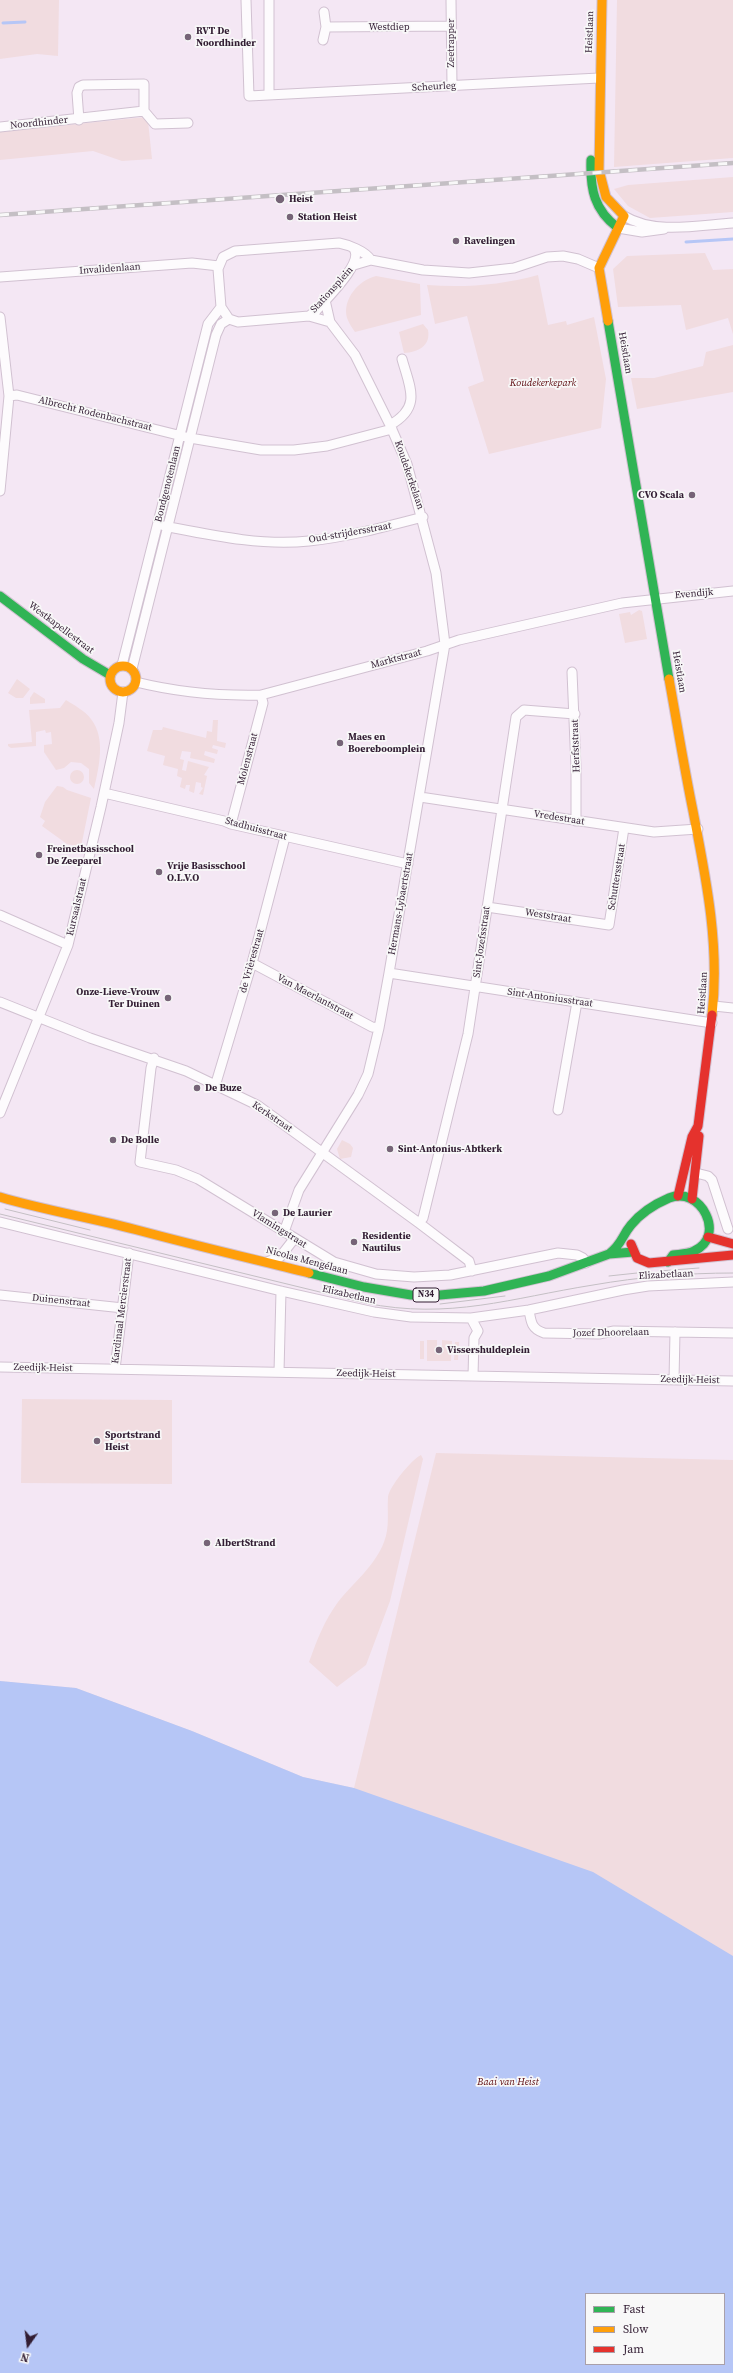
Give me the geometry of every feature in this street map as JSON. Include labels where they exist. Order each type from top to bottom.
[{"type":"main road","name":"Heistlaan","points":[[602,0],[599,78],[601,100],[600,181],[606,197],[624,216]]},
{"type":"main road","name":"Heistlaan","points":[[599,88],[596,99],[591,193],[601,214],[618,228]]},
{"type":"main road","points":[[599,268],[602,258],[624,216]]},
{"type":"main road","name":"Heistlaan","points":[[599,268],[655,598],[693,812],[698,830],[716,957],[714,1006],[698,1126],[700,1138],[692,1199]]},
{"type":"main road","name":"Westkapellestraat","points":[[0,596],[83,659],[102,672],[110,675]]},
{"type":"main road","points":[[122,665],[132,669],[136,682],[128,691],[123,692],[112,686],[110,675],[113,670],[122,665]]},
{"type":"main road","name":"Heistlaan","points":[[678,1196],[692,1137],[698,1126]]},
{"type":"main road","points":[[632,1225],[631,1244],[633,1252],[643,1261],[668,1262],[673,1255],[696,1251],[708,1237],[709,1219],[703,1209],[692,1199],[678,1196]]},
{"type":"main road","name":"N34","points":[[632,1225],[670,1198],[678,1196]]},
{"type":"main road","name":"Nicolas Mengélaan","points":[[0,1197],[40,1209],[267,1262],[364,1287],[411,1295],[440,1296],[484,1290],[523,1282],[586,1263],[609,1254],[633,1252]]},
{"type":"main road","name":"Nicolas Mengélaan","points":[[609,1254],[621,1243],[632,1225]]},
{"type":"main road","points":[[708,1237],[733,1244]]},
{"type":"main road","name":"Elizabetlaan","points":[[668,1262],[733,1255]]},
{"type":"street","name":"Scheurleg","points":[[246,0],[249,96],[599,78]]},
{"type":"street","points":[[269,0],[269,95]]},
{"type":"street","name":"Zeetrapper","points":[[451,0],[452,86]]},
{"type":"street","points":[[323,40],[326,27],[324,12]]},
{"type":"street","name":"Westdiep","points":[[326,27],[451,26]]},
{"type":"street","name":"Noordhinder","points":[[0,127],[79,120],[144,111],[144,84],[83,85],[79,87],[77,93],[79,120]]},
{"type":"street","points":[[144,111],[155,124],[188,123]]},
{"type":"street","points":[[624,216],[637,223],[670,227],[733,223]]},
{"type":"street","points":[[618,228],[642,232],[659,231],[670,227]]},
{"type":"street","points":[[229,319],[221,307],[219,266],[226,254],[235,251],[339,243],[354,249],[371,260],[423,270],[469,273],[514,268],[547,257],[563,256],[578,259],[599,268]]},
{"type":"street","name":"Stationsplein","points":[[229,319],[244,323],[308,316],[325,300],[354,266],[357,255],[354,249]]},
{"type":"street","points":[[354,266],[371,260]]},
{"type":"street","name":"Invalidenlaan","points":[[0,277],[192,263],[219,266]]},
{"type":"street","name":"Koudekerkelaan","points":[[325,300],[330,322],[355,355],[391,427],[407,464],[436,573],[445,644]]},
{"type":"street","name":"Bondgenotenlaan","points":[[122,665],[208,324],[221,307]]},
{"type":"street","points":[[308,316],[330,322]]},
{"type":"street","points":[[0,317],[4,380],[9,396],[0,491]]},
{"type":"street","name":"Bondgenotenlaan","points":[[132,669],[216,335],[221,324],[229,319]]},
{"type":"street","name":"Albrecht Rodenbachstraat","points":[[9,396],[17,395],[190,438],[246,448],[294,450],[343,444],[391,427],[406,414],[411,400],[411,390],[402,359]]},
{"type":"street","name":"Oud-strijdersstraat","points":[[158,524],[246,540],[301,541],[356,533],[422,517]]},
{"type":"street","name":"Evendijk","points":[[655,598],[733,591]]},
{"type":"street","name":"Marktstraat","points":[[136,682],[177,690],[227,695],[261,695],[445,644],[622,603],[655,598]]},
{"type":"street","name":"Hermans-Lybaertstraat","points":[[284,1232],[299,1190],[358,1095],[368,1074],[379,1028],[389,973],[445,644]]},
{"type":"street","name":"Herfststraat","points":[[572,672],[576,820]]},
{"type":"street","name":"Kursaalstraat","points":[[0,1114],[68,945],[104,793],[119,723],[123,692]]},
{"type":"street","name":"Molenstraat","points":[[231,824],[263,703],[261,695]]},
{"type":"street","name":"Sint-Jozefsstraat","points":[[419,1223],[423,1218],[468,1034],[476,987],[486,907],[503,809],[516,717],[524,710],[574,714]]},
{"type":"street","name":"Stadhuisstraat","points":[[104,793],[285,837],[408,864]]},
{"type":"street","name":"Vredestraat","points":[[420,797],[654,832],[698,830]]},
{"type":"street","name":"Schuttersstraat","points":[[609,926],[624,828]]},
{"type":"street","name":"de Vrièrestraat","points":[[216,1083],[252,963],[285,837]]},
{"type":"street","name":"Weststraat","points":[[486,907],[609,926]]},
{"type":"street","points":[[0,915],[68,945]]},
{"type":"street","name":"Van Maerlantstraat","points":[[252,963],[372,1027],[379,1028]]},
{"type":"street","name":"Sint-Antoniusstraat","points":[[389,973],[712,1023]]},
{"type":"street","name":"Kerkstraat","points":[[0,1002],[39,1018],[154,1058],[216,1083],[257,1105],[419,1223],[468,1261],[472,1271]]},
{"type":"street","points":[[558,1110],[576,1002]]},
{"type":"street","points":[[714,1006],[733,1008]]},
{"type":"street","name":"Vlamingstraat","points":[[154,1058],[151,1068],[140,1162],[176,1170],[198,1179],[294,1239],[334,1262],[376,1274],[414,1277],[472,1271],[550,1254],[576,1255],[583,1258],[586,1263]]},
{"type":"street","points":[[0,1087],[9,1091]]},
{"type":"street","points":[[696,1173],[712,1180],[728,1228]]},
{"type":"street","name":"Elizabetlaan","points":[[0,1222],[281,1291],[392,1315],[435,1319],[471,1318],[529,1310],[623,1290],[733,1282]]},
{"type":"street","points":[[267,1262],[280,1257],[294,1239]]},
{"type":"street","name":"Kardinaal Mercierstraat","points":[[115,1369],[129,1253]]},
{"type":"street","name":"Elizabetlaan","points":[[700,1284],[733,1287]]},
{"type":"street","points":[[279,1372],[281,1291]]},
{"type":"street","name":"Duinenstraat","points":[[0,1295],[123,1308]]},
{"type":"street","name":"Jozef Dhoorelaan","points":[[529,1310],[531,1324],[536,1331],[544,1333],[599,1334],[614,1331],[733,1333]]},
{"type":"street","points":[[471,1318],[478,1331],[474,1338],[474,1376]]},
{"type":"street","points":[[674,1380],[675,1332]]},
{"type":"street","name":"Zeedijk-Heist","points":[[0,1367],[733,1381]]},
{"type":"green space","points":[[0,0],[59,0],[58,56],[37,54],[0,59]]},
{"type":"green space","points":[[617,0],[733,0],[733,158],[614,167]]},
{"type":"green space","points":[[145,117],[148,121],[152,159],[122,161],[93,151],[0,160],[0,132]]},
{"type":"green space","points":[[733,177],[733,212],[650,218],[628,206],[614,189],[628,185]]},
{"type":"green space","points":[[705,253],[713,270],[733,269],[733,334],[728,318],[686,330],[681,305],[618,307],[613,269],[627,256]]},
{"type":"green space","name":"Koudekerkepark","points":[[538,275],[548,325],[566,321],[567,325],[594,317],[606,379],[601,428],[489,454],[468,387],[484,381],[467,316],[435,324],[427,285],[483,285]]},
{"type":"green space","points":[[376,276],[420,284],[421,315],[355,332],[347,318],[346,311],[349,297],[358,286]]},
{"type":"green space","points":[[423,324],[428,330],[428,336],[425,344],[419,350],[404,353],[399,332]]},
{"type":"green space","points":[[733,345],[733,392],[637,409],[631,378],[654,378],[703,366],[706,352]]},
{"type":"green space","points":[[639,610],[642,611],[647,639],[625,643],[619,614],[630,612],[631,615]]},
{"type":"green space","points":[[17,679],[30,689],[23,698],[16,698],[8,693]]},
{"type":"green space","points":[[34,692],[45,699],[45,703],[30,704],[30,698]]},
{"type":"green space","points":[[66,700],[89,716],[96,727],[100,744],[100,753],[94,789],[89,783],[89,769],[81,763],[71,762],[64,768],[56,770],[44,752],[44,745],[52,744],[51,732],[46,733],[45,730],[36,732],[36,746],[11,748],[8,746],[8,744],[32,742],[29,710],[60,708]]},
{"type":"green space","points":[[213,720],[218,720],[217,741],[226,743],[225,748],[213,745],[212,748],[218,750],[217,754],[205,751],[204,755],[215,759],[214,763],[190,758],[191,752],[182,751],[180,759],[184,760],[182,770],[186,771],[188,761],[209,767],[204,775],[207,776],[203,795],[199,794],[203,788],[201,787],[201,783],[196,782],[194,793],[189,791],[190,785],[186,785],[185,789],[180,787],[182,778],[177,776],[178,769],[163,765],[165,756],[147,751],[153,730],[162,730],[163,727],[206,738],[207,731],[212,732]]},
{"type":"green space","points":[[77,770],[82,772],[84,777],[82,782],[77,784],[72,782],[70,777],[72,772]]},
{"type":"green space","points":[[57,786],[91,798],[81,847],[67,844],[42,826],[45,821],[40,817],[45,802]]},
{"type":"green space","points":[[342,1140],[350,1144],[353,1148],[351,1157],[340,1159],[337,1149]]},
{"type":"green space","points":[[427,1340],[437,1340],[437,1349],[442,1350],[442,1340],[452,1341],[451,1361],[427,1361]]},
{"type":"green space","points":[[420,1341],[424,1341],[424,1359],[420,1359]]},
{"type":"green space","points":[[455,1342],[459,1342],[458,1360],[454,1360]]},
{"type":"green space","name":"Sportstrand Heist","points":[[22,1399],[172,1400],[172,1484],[21,1483]]},
{"type":"green space","name":"Baai van Heist","points":[[436,1453],[733,1460],[733,2373],[0,2373],[0,1681],[76,1688],[192,1731],[303,1777],[354,1788]]},
{"type":"green space","points":[[421,1455],[423,1459],[390,1601],[366,1665],[337,1687],[309,1662],[321,1631],[333,1609],[369,1567],[380,1551],[387,1531],[389,1492],[407,1467]]},
{"type":"water","points":[[0,1681],[76,1688],[192,1731],[303,1777],[354,1788],[593,1872],[733,1956],[733,2373],[0,2373]]},
{"type":"waterway","points":[[3,23],[25,22]]},
{"type":"waterway","points":[[686,242],[733,239]]},
{"type":"tram line","points":[[5,1209],[90,1230]]},
{"type":"tram line","points":[[0,1214],[365,1303],[396,1308],[453,1308],[507,1301],[610,1282],[680,1275],[733,1273]]},
{"type":"tram line","points":[[659,1271],[699,1268]]},
{"type":"tram line","points":[[609,1276],[637,1273]]},
{"type":"tram line","points":[[440,1304],[505,1296]]},
{"type":"railway","points":[[0,215],[733,163]]},
{"type":"traffic: fast","points":[[591,160],[591,180],[595,198],[604,214],[618,228]]},
{"type":"traffic: fast","points":[[608,321],[669,679]]},
{"type":"traffic: fast","points":[[0,596],[83,659],[110,675]]},
{"type":"traffic: fast","points":[[609,1254],[617,1247],[628,1229],[639,1217],[658,1203],[669,1198],[681,1196],[691,1199],[700,1205],[706,1214],[709,1225],[709,1235],[704,1244],[694,1251],[673,1255],[668,1262]]},
{"type":"traffic: fast","points":[[309,1273],[364,1287],[411,1295],[440,1295],[484,1291],[549,1276],[609,1254],[633,1252]]},
{"type":"traffic: slow","points":[[602,0],[599,170],[606,197],[624,216],[599,268],[608,321]]},
{"type":"traffic: slow","points":[[123,666],[132,670],[136,679],[132,688],[123,692],[114,688],[110,679],[114,670],[123,666]]},
{"type":"traffic: slow","points":[[669,679],[707,887],[713,938],[714,963],[712,1015]]},
{"type":"traffic: slow","points":[[0,1197],[123,1226],[309,1273]]},
{"type":"traffic: jam","points":[[678,1196],[692,1137],[698,1126],[712,1015]]},
{"type":"traffic: jam","points":[[692,1199],[699,1136]]},
{"type":"traffic: jam","points":[[708,1237],[733,1244]]},
{"type":"traffic: jam","points":[[631,1244],[637,1258],[649,1263],[733,1255]]},
{"type":"place","name":"RVT De Noordhinder","points":[[188,37]]},
{"type":"place","name":"Heist","points":[[280,199]]},
{"type":"place","name":"Station Heist","points":[[290,217]]},
{"type":"place","name":"Ravelingen","points":[[456,241]]},
{"type":"place","name":"CVO Scala","points":[[692,495]]},
{"type":"place","name":"Maes en Boereboomplein","points":[[340,743]]},
{"type":"place","name":"Freinetbasisschool De Zeeparel","points":[[39,855]]},
{"type":"place","name":"Vrije Basisschool O.L.V.O","points":[[159,872]]},
{"type":"place","name":"Onze-Lieve-Vrouw Ter Duinen","points":[[168,998]]},
{"type":"place","name":"De Buze","points":[[197,1088]]},
{"type":"place","name":"De Bolle","points":[[113,1140]]},
{"type":"place","name":"Sint-Antonius-Abtkerk","points":[[390,1149]]},
{"type":"place","name":"De Laurier","points":[[275,1213]]},
{"type":"place","name":"Residentie Nautilus","points":[[354,1242]]},
{"type":"place","name":"Vissershuldeplein","points":[[439,1350]]},
{"type":"place","name":"Sportstrand Heist","points":[[97,1441]]},
{"type":"place","name":"AlbertStrand","points":[[207,1543]]}]
